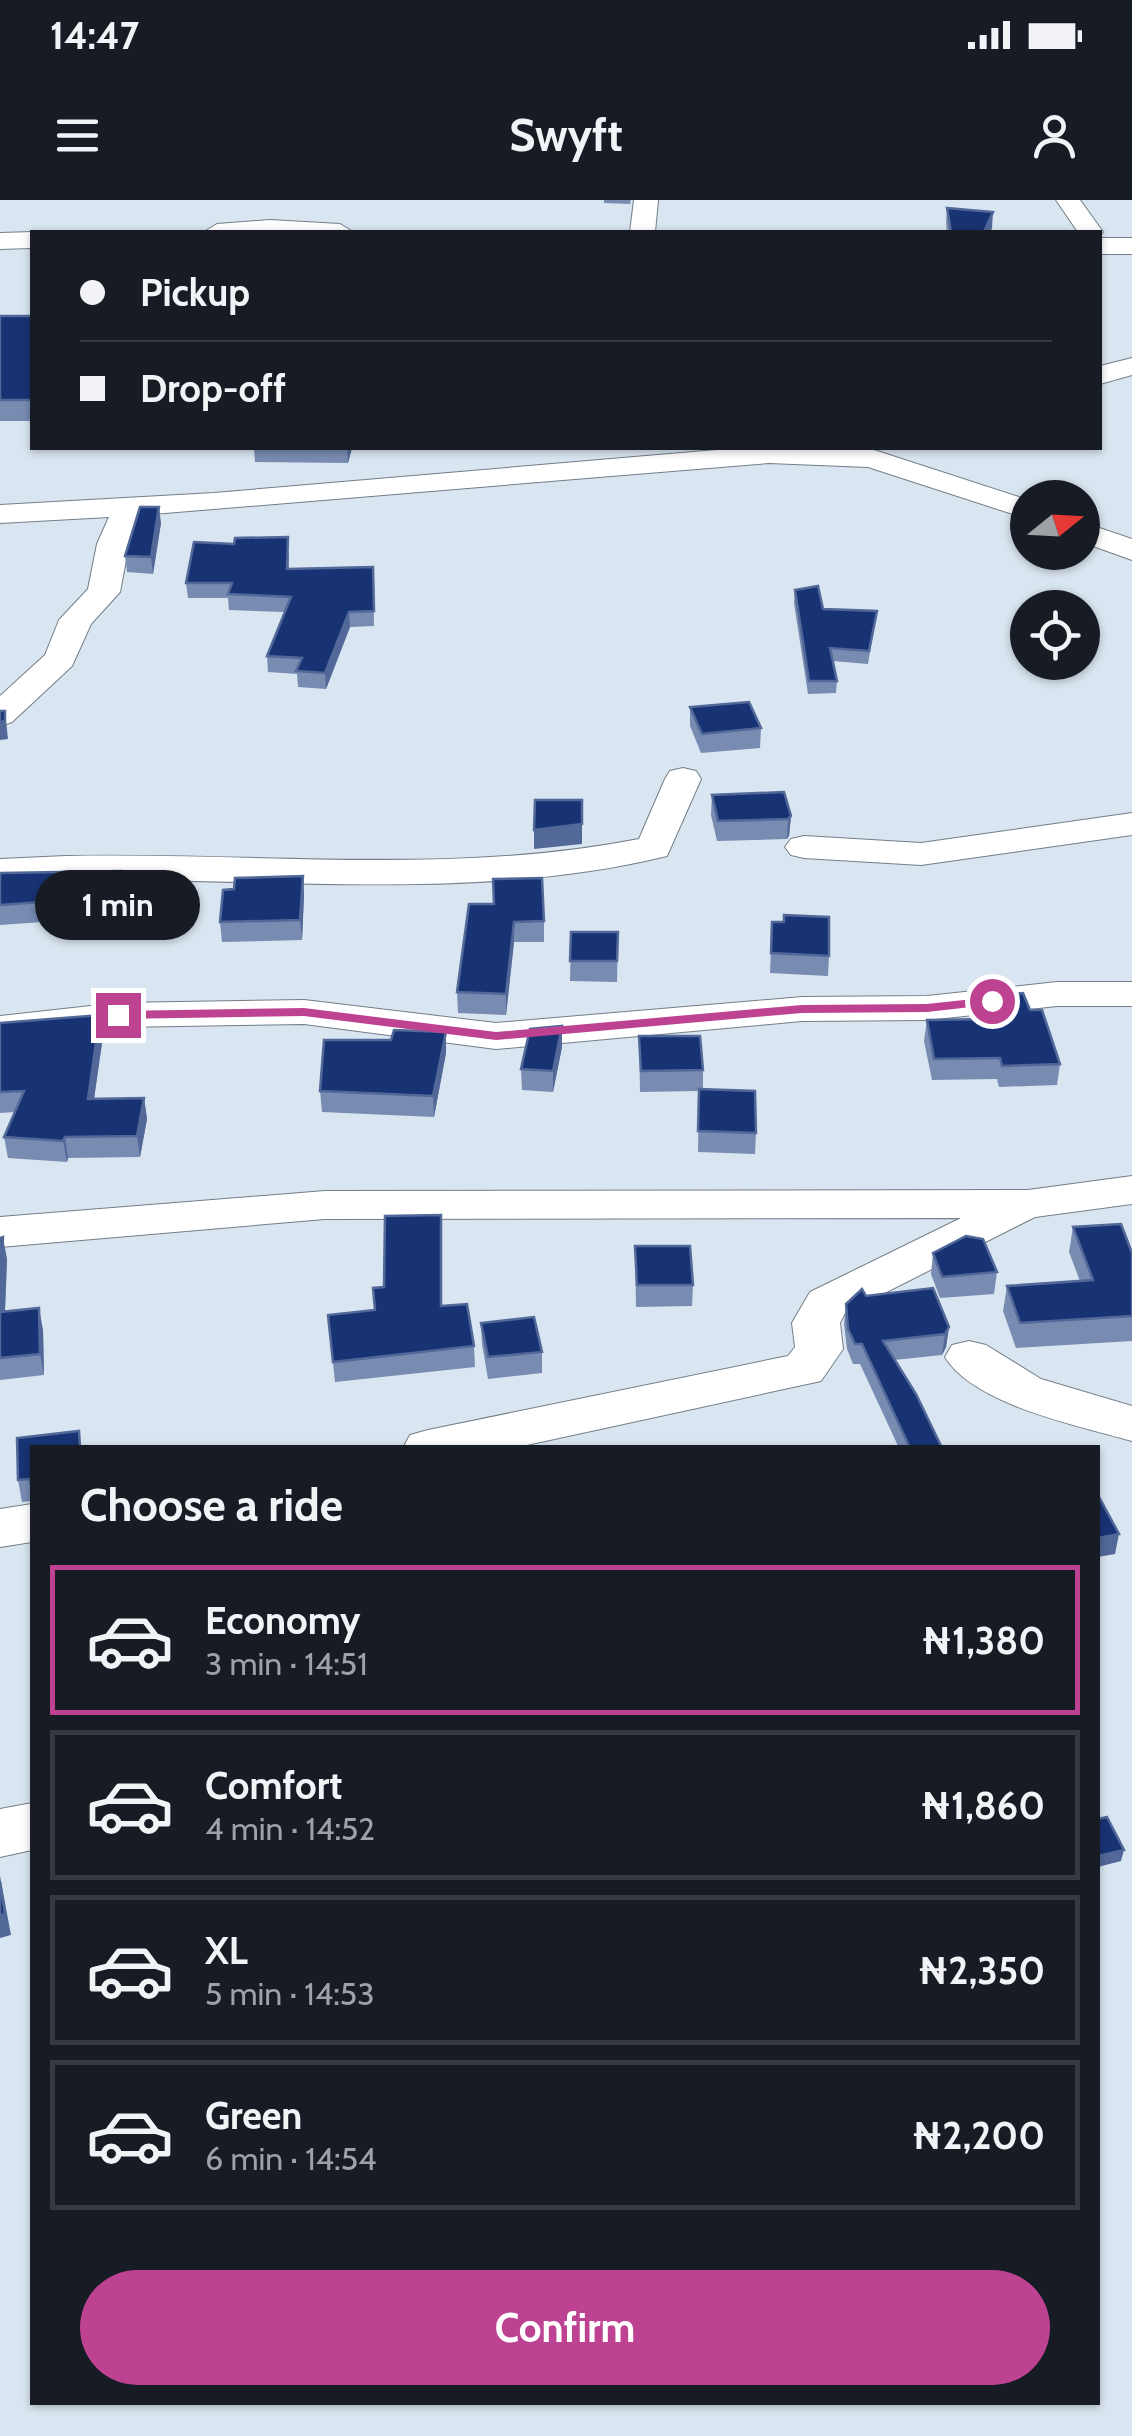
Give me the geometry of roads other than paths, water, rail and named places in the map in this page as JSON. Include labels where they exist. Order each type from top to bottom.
[{"type":"street","points":[[643,230],[646,200]]},
{"type":"street","points":[[1068,200],[1089,230]]},
{"type":"street","points":[[244,230],[305,230]]},
{"type":"street","points":[[0,241],[30,240]]},
{"type":"street","points":[[1102,246],[1132,246]]},
{"type":"street","points":[[1102,374],[1132,366]]},
{"type":"street","points":[[769,454],[792,450]]},
{"type":"street","points":[[0,514],[130,506],[463,467],[769,454],[875,453],[1010,503]]},
{"type":"street","points":[[0,716],[60,659],[76,620],[104,592],[113,544],[130,506]]},
{"type":"street","points":[[1100,537],[1127,547]]},
{"type":"street","points":[[0,871],[102,862],[328,872],[530,869],[654,848],[683,779]]},
{"type":"street","points":[[804,847],[921,854],[1132,824]]},
{"type":"street","points":[[0,1028],[118,1015],[304,1012],[496,1036],[802,1009],[927,1008],[1057,994],[1132,994]]},
{"type":"street","points":[[0,1232],[326,1205],[1028,1204],[1132,1190]]},
{"type":"street","points":[[442,1445],[804,1369],[819,1349],[816,1324],[827,1303],[1028,1204]]},
{"type":"street","points":[[969,1357],[1024,1391],[1132,1424]]},
{"type":"street","points":[[0,1528],[30,1523]]},
{"type":"street","points":[[0,1832],[30,1827]]}]
